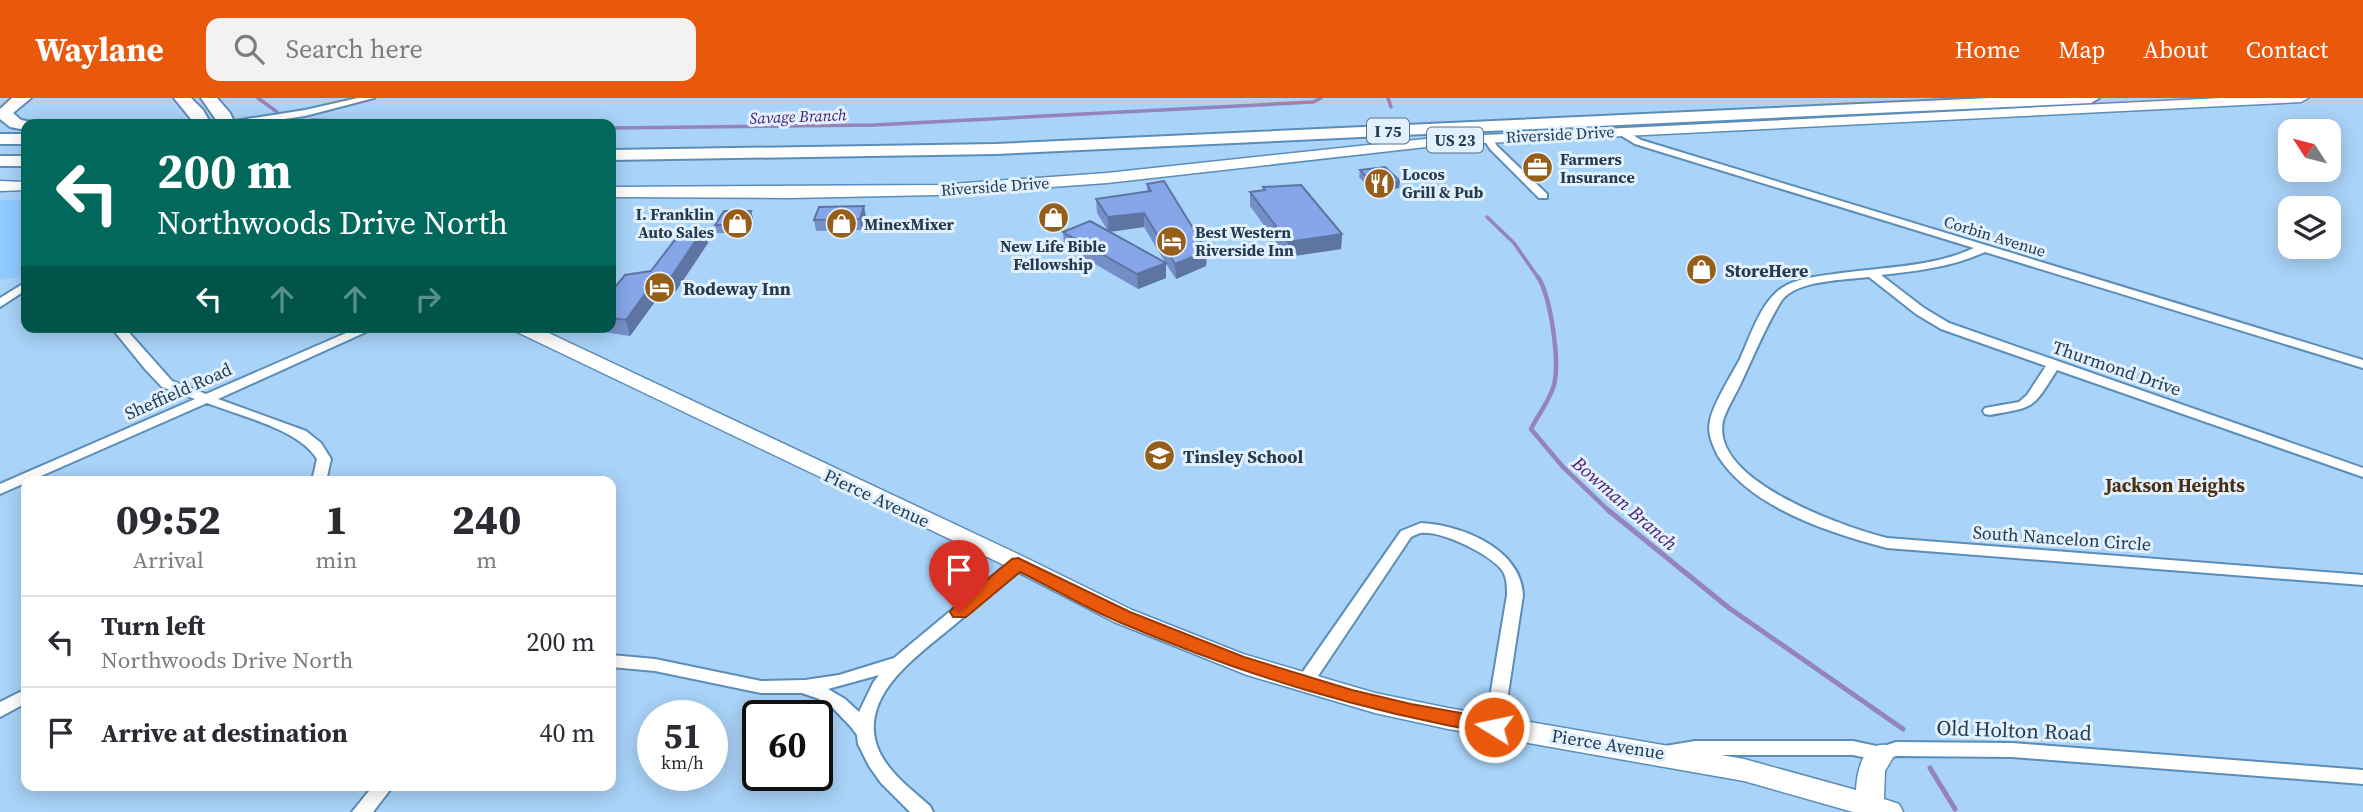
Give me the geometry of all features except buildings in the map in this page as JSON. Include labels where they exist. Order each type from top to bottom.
[{"type":"highway","points":[[21,124],[16,124],[4,114],[23,98]]},
{"type":"highway","points":[[182,98],[200,119]]},
{"type":"highway","points":[[209,98],[225,119]]},
{"type":"highway","name":"I 75","points":[[616,143],[959,138],[1837,98]]},
{"type":"highway","name":"I 75","points":[[616,155],[996,149],[2091,98]]},
{"type":"highway","points":[[0,139],[21,139]]},
{"type":"highway","points":[[0,151],[21,151]]},
{"type":"highway","points":[[0,161],[21,161]]},
{"type":"main road","name":"Riverside Drive","points":[[616,191],[844,192],[1018,186],[1179,171],[1406,143],[2301,98]]},
{"type":"main road","points":[[0,186],[21,186]]},
{"type":"main road","name":"Pierce Avenue","points":[[534,333],[1123,616],[1183,642],[1304,683],[1411,712],[1664,752],[1791,780],[1880,808]]},
{"type":"main road","points":[[1880,808],[1871,769],[1881,754]]},
{"type":"street","points":[[266,119],[370,98]]},
{"type":"street","name":"Corbin Avenue","points":[[1620,131],[1638,142],[2363,364]]},
{"type":"street","points":[[1488,138],[1494,149],[1543,196]]},
{"type":"street","points":[[1872,274],[1940,264],[1965,258],[1982,249]]},
{"type":"street","name":"Thurmond Drive","points":[[1872,274],[1920,311],[1945,326],[2363,473]]},
{"type":"street","name":"South Nancelon Circle","points":[[1872,274],[1807,282],[1782,292],[1769,312],[1716,422],[1714,434],[1727,459],[1767,495],[1855,536],[1914,547],[2363,580]]},
{"type":"street","points":[[0,303],[21,288]]},
{"type":"street","points":[[122,333],[167,384],[301,434],[316,446],[324,459],[320,476]]},
{"type":"street","name":"Sheffield Road","points":[[29,476],[357,333]]},
{"type":"street","points":[[1990,411],[2023,405],[2032,398],[2053,365]]},
{"type":"street","name":"Sheffield Road","points":[[0,489],[21,480]]},
{"type":"street","points":[[1304,683],[1406,534],[1422,528],[1437,530],[1497,555],[1507,565],[1514,579],[1515,596],[1494,727]]},
{"type":"street","points":[[864,731],[867,709],[877,689],[900,662],[1018,564]]},
{"type":"street","points":[[616,661],[655,665],[761,687],[804,686],[839,681],[900,662]]},
{"type":"street","points":[[804,686],[846,706],[864,731],[870,754],[879,771],[923,812]]},
{"type":"street","points":[[0,710],[21,698]]},
{"type":"street","name":"Old Holton Road","points":[[1664,752],[1695,748],[1853,748],[1881,754],[1896,749],[2012,750],[2363,777]]},
{"type":"street","points":[[362,812],[380,791]]},
{"type":"shaded area","points":[[0,200],[21,200],[21,277],[0,280]]},
{"type":"waterway","name":"Savage Branch","points":[[258,98],[277,112]]},
{"type":"waterway","name":"Savage Branch","points":[[616,128],[874,125],[1313,102],[1321,98]]},
{"type":"waterway","name":"Bowman Branch","points":[[1388,98],[1391,107]]},
{"type":"waterway","name":"Bowman Branch","points":[[1487,217],[1514,243],[1539,279]]},
{"type":"waterway","name":"Bowman Branch","points":[[1538,277],[1550,314],[1556,375],[1550,396],[1531,429],[1563,467],[1610,512]]},
{"type":"waterway","name":"Bowman Branch","points":[[1608,510],[1729,608],[1903,729]]},
{"type":"waterway","name":"Bowman Branch","points":[[1930,768],[1955,809]]},
{"type":"place","name":"Farmers Insurance","points":[[1537,168]]},
{"type":"place","name":"Locos Grill & Pub","points":[[1379,183]]},
{"type":"place","name":"New Life Bible Fellowship","points":[[1053,217]]},
{"type":"place","name":"I. Franklin Auto Sales","points":[[737,223]]},
{"type":"place","name":"MinexMixer","points":[[841,224]]},
{"type":"place","name":"Best Western Riverside Inn","points":[[1172,241]]},
{"type":"place","name":"StoreHere","points":[[1702,270]]},
{"type":"place","name":"Rodeway Inn","points":[[660,288]]},
{"type":"place","name":"Tinsley School","points":[[1160,456]]},
{"type":"district","name":"Jackson Heights","points":[[2175,485]]},
{"type":"route","points":[[959,612],[1018,564],[1123,616],[1237,662],[1352,698],[1494,727]]}]
